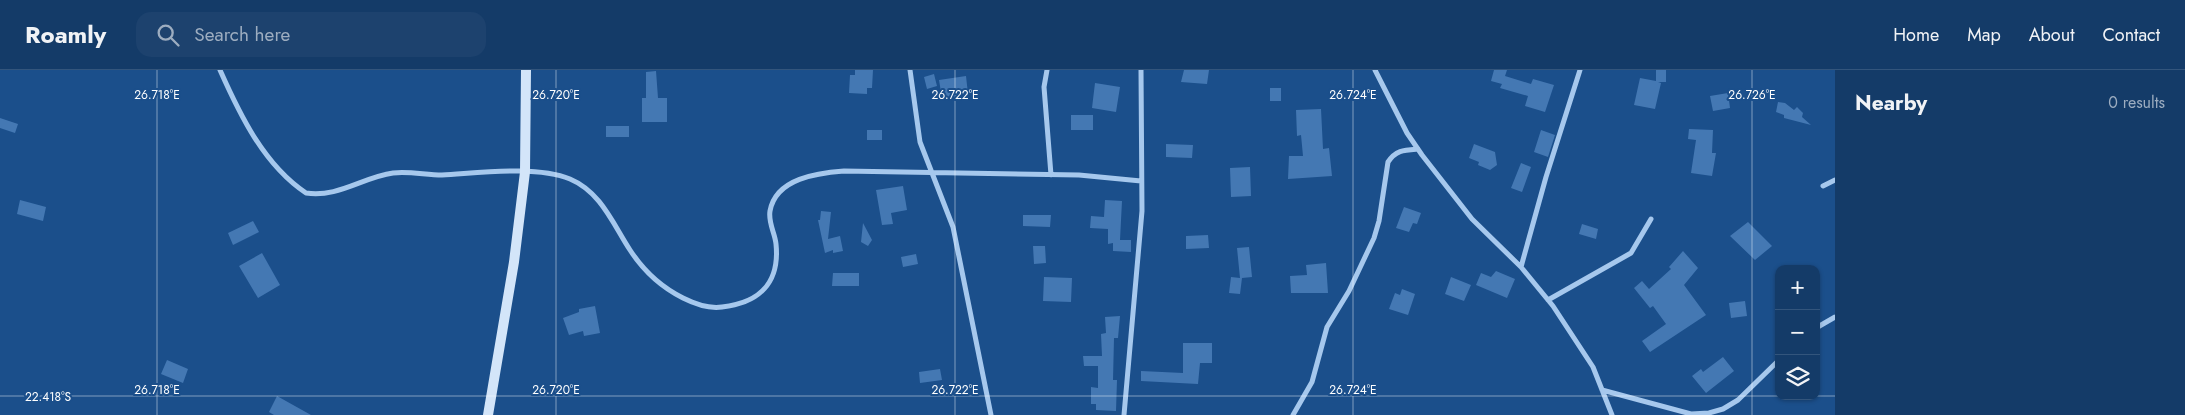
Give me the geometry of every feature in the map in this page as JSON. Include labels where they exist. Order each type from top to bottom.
[{"type":"street","points":[[220,70],[232,98],[261,147],[282,173],[306,193],[328,194],[394,173],[442,175],[525,172],[559,175],[580,184],[597,198],[631,252],[655,280],[688,301],[706,307],[721,308],[761,295],[773,274],[776,246],[770,212],[773,203],[788,186],[803,177],[820,172],[1050,175],[1142,181]]},
{"type":"street","points":[[488,415],[514,262],[525,172],[526,70]]},
{"type":"street","points":[[910,70],[920,142],[949,211],[991,415]]},
{"type":"street","points":[[1047,70],[1044,87],[1050,175]]},
{"type":"street","points":[[1124,415],[1138,271],[1142,181],[1142,70]]},
{"type":"street","points":[[1375,70],[1418,149],[1472,219],[1521,267],[1548,300],[1593,367],[1612,415]]},
{"type":"street","points":[[1521,267],[1546,177],[1580,70]]},
{"type":"street","points":[[1293,415],[1312,382],[1326,327],[1350,291],[1374,238],[1379,221],[1388,162],[1393,154],[1399,150],[1418,149]]},
{"type":"street","points":[[1823,186],[1835,180]]},
{"type":"street","points":[[1548,300],[1631,253],[1651,219]]},
{"type":"street","points":[[1820,326],[1835,317]]},
{"type":"street","points":[[1602,390],[1691,414],[1709,413],[1723,409],[1738,400],[1775,364]]},
{"type":"building","points":[[855,70],[873,70],[872,88],[867,88],[867,94],[849,93],[850,75],[855,75]]},
{"type":"building","points":[[1184,70],[1209,70],[1207,84],[1181,82]]},
{"type":"building","points":[[1494,70],[1507,70],[1505,76],[1531,84],[1533,79],[1554,85],[1545,112],[1525,106],[1528,96],[1500,88],[1502,84],[1491,81]]},
{"type":"building","points":[[1656,70],[1666,70],[1666,82],[1658,82],[1661,83],[1655,109],[1634,105],[1640,78],[1656,81]]},
{"type":"building","points":[[656,71],[658,98],[667,98],[667,122],[642,122],[642,98],[646,98],[646,72]]},
{"type":"building","points":[[934,74],[937,86],[927,89],[924,77]]},
{"type":"building","points":[[966,76],[968,94],[942,98],[939,80]]},
{"type":"building","points":[[1095,83],[1120,87],[1116,112],[1092,108]]},
{"type":"building","points":[[1270,88],[1281,88],[1281,101],[1270,101]]},
{"type":"building","points":[[1728,93],[1730,108],[1713,111],[1710,96]]},
{"type":"building","points":[[1778,102],[1785,103],[1794,110],[1797,107],[1803,113],[1802,117],[1811,125],[1784,118],[1784,115],[1776,112]]},
{"type":"building","points":[[1321,109],[1323,149],[1329,148],[1332,176],[1288,179],[1289,156],[1303,156],[1301,135],[1297,136],[1296,110]]},
{"type":"building","points":[[1071,115],[1093,115],[1093,130],[1071,130]]},
{"type":"building","points":[[0,118],[18,124],[15,133],[0,128]]},
{"type":"building","points":[[606,126],[629,126],[629,137],[606,137]]},
{"type":"building","points":[[1689,129],[1713,130],[1712,153],[1716,153],[1712,176],[1691,173],[1696,140],[1688,139]]},
{"type":"building","points":[[867,130],[882,130],[882,140],[867,140]]},
{"type":"building","points":[[1541,130],[1555,135],[1548,157],[1534,152]]},
{"type":"building","points":[[1166,144],[1193,145],[1192,158],[1166,157]]},
{"type":"building","points":[[1474,144],[1495,152],[1497,165],[1490,170],[1478,165],[1479,162],[1469,158]]},
{"type":"building","points":[[1521,163],[1531,167],[1522,192],[1511,188]]},
{"type":"building","points":[[1250,167],[1251,196],[1231,197],[1230,168]]},
{"type":"building","points":[[903,186],[907,210],[891,213],[893,224],[882,225],[876,190]]},
{"type":"building","points":[[20,200],[46,207],[43,221],[17,214]]},
{"type":"building","points":[[1105,200],[1122,201],[1120,240],[1131,240],[1131,252],[1113,251],[1113,243],[1108,244],[1108,229],[1090,228],[1091,216],[1104,217]]},
{"type":"building","points":[[1404,207],[1421,213],[1417,224],[1413,223],[1409,232],[1396,228]]},
{"type":"building","points":[[821,211],[831,212],[828,239],[840,236],[843,251],[833,253],[833,250],[825,253],[818,220],[820,220]]},
{"type":"building","points":[[1023,215],[1051,215],[1050,227],[1023,226]]},
{"type":"building","points":[[253,221],[259,232],[233,245],[228,233]]},
{"type":"building","points":[[1748,222],[1772,246],[1755,260],[1730,236]]},
{"type":"building","points":[[863,223],[872,240],[868,246],[861,242]]},
{"type":"building","points":[[1582,224],[1598,229],[1596,239],[1579,234]]},
{"type":"building","points":[[1208,235],[1209,248],[1186,249],[1186,236]]},
{"type":"building","points":[[1033,246],[1045,246],[1046,263],[1034,264]]},
{"type":"building","points":[[1249,247],[1252,277],[1242,278],[1240,294],[1229,293],[1231,277],[1240,278],[1237,248]]},
{"type":"building","points":[[1683,251],[1698,268],[1684,285],[1706,315],[1650,352],[1642,341],[1666,324],[1653,306],[1650,308],[1634,288],[1642,281],[1649,289],[1671,269],[1669,267]]},
{"type":"building","points":[[262,253],[280,285],[258,298],[239,266]]},
{"type":"building","points":[[916,254],[918,264],[903,267],[901,257]]},
{"type":"building","points":[[1326,263],[1328,293],[1291,293],[1290,276],[1307,275],[1306,265]]},
{"type":"building","points":[[1496,271],[1515,279],[1507,298],[1476,285],[1481,273],[1491,277]]},
{"type":"building","points":[[833,273],[859,273],[859,286],[832,286]]},
{"type":"building","points":[[1044,277],[1072,278],[1071,302],[1043,301]]},
{"type":"building","points":[[1451,277],[1471,285],[1464,301],[1445,294]]},
{"type":"building","points":[[1402,289],[1415,294],[1408,315],[1389,309],[1395,293],[1400,295]]},
{"type":"building","points":[[1745,301],[1747,316],[1731,318],[1729,303]]},
{"type":"building","points":[[595,306],[600,333],[584,336],[583,331],[569,335],[563,318],[579,312],[579,309]]},
{"type":"building","points":[[1120,316],[1118,338],[1114,338],[1113,380],[1117,380],[1116,411],[1096,410],[1096,404],[1091,404],[1091,387],[1098,388],[1098,366],[1084,366],[1083,356],[1102,356],[1101,334],[1106,333],[1105,317]]},
{"type":"building","points":[[1183,343],[1212,343],[1212,363],[1200,363],[1198,384],[1141,381],[1141,371],[1183,373]]},
{"type":"building","points":[[1723,357],[1734,371],[1706,393],[1692,376],[1701,369],[1703,372]]},
{"type":"building","points":[[167,360],[188,369],[183,383],[161,374]]},
{"type":"building","points":[[940,369],[942,380],[920,383],[919,372]]},
{"type":"building","points":[[277,396],[311,415],[274,415],[269,412]]}]
